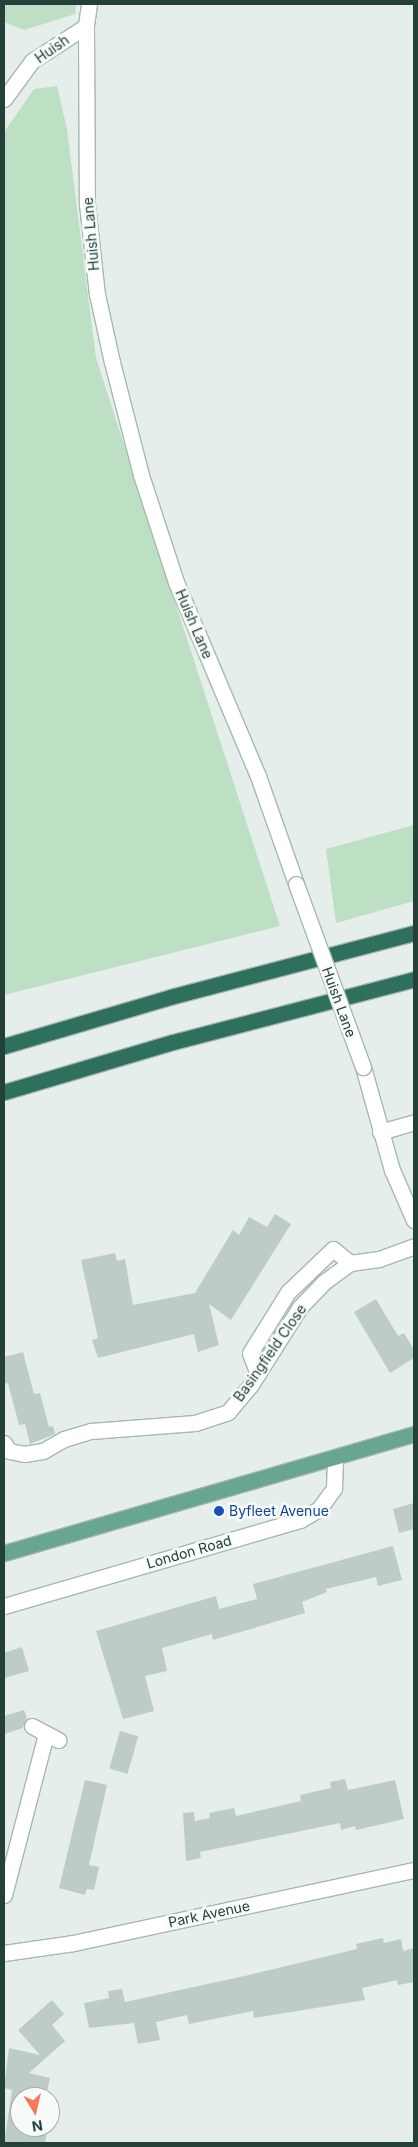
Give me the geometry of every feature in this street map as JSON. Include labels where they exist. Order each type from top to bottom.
[{"type":"highway","points":[[4,1046],[170,997],[414,933]]},
{"type":"highway","points":[[4,1092],[173,1042],[414,979]]},
{"type":"main road","points":[[4,1553],[335,1459],[414,1434]]},
{"type":"street","name":"Huish Lane","points":[[89,4],[86,26],[87,204],[97,294],[140,474],[176,582],[258,776],[362,1067],[380,1132],[414,1220]]},
{"type":"street","name":"Huish","points":[[4,99],[32,61],[86,26]]},
{"type":"street","points":[[380,1132],[414,1122]]},
{"type":"street","points":[[258,1374],[250,1353],[288,1292],[333,1249],[350,1263],[379,1260],[414,1246]]},
{"type":"street","name":"Basingfield Close","points":[[4,1443],[9,1451],[24,1454],[43,1451],[64,1439],[91,1431],[195,1424],[228,1412],[258,1374],[300,1307],[350,1263]]},
{"type":"street","name":"London Road","points":[[4,1606],[300,1520],[319,1509],[334,1488],[335,1459]]},
{"type":"street","points":[[4,1895],[52,1737],[32,1726]]},
{"type":"street","name":"Park Avenue","points":[[4,1953],[74,1943],[414,1870]]},
{"type":"green space","points":[[4,4],[76,4],[75,14],[24,30],[4,22]]},
{"type":"green space","points":[[57,86],[67,129],[96,358],[280,926],[4,995],[4,132],[34,89]]},
{"type":"green space","points":[[414,825],[414,901],[336,923],[326,849]]},
{"type":"building","points":[[275,1214],[291,1224],[231,1320],[209,1304],[219,1345],[198,1352],[194,1334],[98,1358],[92,1340],[98,1338],[81,1260],[115,1253],[117,1261],[125,1259],[133,1305],[195,1293],[233,1230],[239,1235],[249,1217],[267,1227]]},
{"type":"building","points":[[376,1299],[398,1336],[404,1333],[414,1350],[414,1358],[390,1373],[354,1312]]},
{"type":"building","points":[[23,1352],[34,1394],[40,1393],[49,1427],[53,1426],[55,1434],[30,1444],[25,1424],[19,1425],[8,1383],[4,1384],[4,1357]]},
{"type":"building","points":[[414,1503],[414,1529],[399,1533],[393,1509]]},
{"type":"building","points":[[393,1546],[402,1580],[378,1586],[376,1577],[326,1589],[327,1592],[302,1602],[305,1613],[213,1640],[212,1634],[162,1648],[167,1671],[145,1676],[154,1711],[123,1719],[96,1631],[216,1596],[219,1609],[257,1599],[253,1584]]},
{"type":"building","points":[[22,1647],[29,1671],[4,1678],[4,1653]]},
{"type":"building","points":[[24,1710],[27,1718],[23,1728],[4,1734],[4,1716]]},
{"type":"building","points":[[120,1731],[138,1736],[128,1774],[109,1768]]},
{"type":"building","points":[[345,1779],[348,1790],[395,1780],[404,1819],[356,1830],[355,1826],[341,1830],[340,1823],[200,1852],[201,1858],[186,1861],[183,1813],[194,1812],[195,1821],[210,1818],[209,1813],[234,1808],[236,1816],[301,1801],[300,1795],[331,1788],[330,1782]]},
{"type":"building","points":[[85,1780],[107,1785],[89,1865],[99,1867],[94,1890],[87,1889],[85,1895],[59,1888]]},
{"type":"building","points":[[383,1938],[384,1943],[401,1939],[403,1951],[414,1948],[414,1982],[398,1985],[397,1980],[362,1988],[365,2000],[254,2018],[253,2011],[189,2024],[187,2015],[156,2022],[160,2040],[138,2044],[134,2023],[89,2028],[84,2003],[109,1998],[108,1991],[122,1989],[125,2002],[357,1949],[356,1944]]},
{"type":"building","points":[[52,2000],[64,2014],[52,2025],[65,2041],[29,2073],[50,2078],[48,2087],[10,2087],[10,2090],[4,2088],[9,2048],[40,2055],[18,2030]]},
{"type":"building","points":[[10,2103],[10,2137],[46,2137],[45,2143],[4,2143]]},
{"type":"place","name":"Byfleet Avenue","points":[[219,1511]]}]
